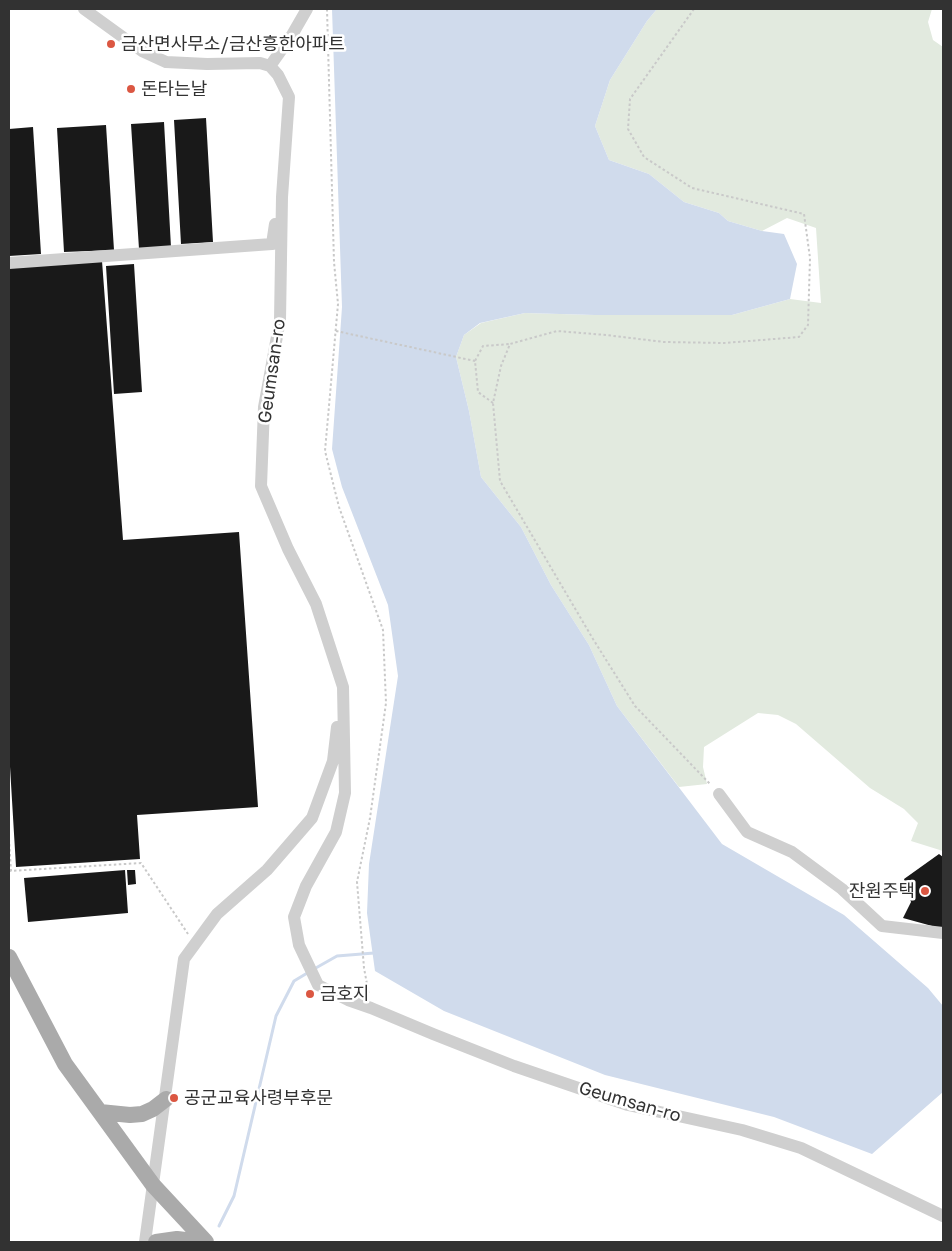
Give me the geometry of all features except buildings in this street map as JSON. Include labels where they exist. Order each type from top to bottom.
[{"type":"main road","points":[[9,957],[65,1064],[153,1185],[206,1242]]},
{"type":"main road","points":[[100,1112],[130,1115],[142,1114],[153,1109],[166,1099]]},
{"type":"main road","points":[[156,1242],[178,1239],[202,1242]]},
{"type":"street","points":[[84,9],[142,51],[166,62],[207,64],[260,63],[270,66],[292,36],[308,9]]},
{"type":"street","name":"Geumsan-ro","points":[[270,66],[278,75],[289,97],[282,197],[280,320],[264,407],[261,486],[288,549],[316,604],[343,687],[345,792],[336,832],[306,886],[294,918],[299,945],[318,986],[348,1000],[514,1066],[628,1105],[742,1130],[801,1148],[943,1216]]},
{"type":"street","points":[[9,263],[272,244],[279,142],[287,121]]},
{"type":"street","points":[[145,1242],[184,959],[217,914],[267,870],[312,818],[333,761],[343,687]]},
{"type":"street","points":[[719,794],[746,832],[792,852],[842,889],[882,926],[943,933]]},
{"type":"path","points":[[327,9],[334,262],[338,304],[325,451],[339,507],[383,630],[384,648],[386,703],[370,818],[356,882],[364,968],[371,1008]]},
{"type":"path","points":[[493,403],[478,392],[475,362],[483,346],[510,344],[557,331],[664,342],[724,343],[799,337],[808,325],[810,258],[804,214],[692,188],[644,157],[628,129],[630,99],[694,9]]},
{"type":"path","points":[[336,331],[475,362]]},
{"type":"path","points":[[510,344],[500,366],[493,403],[500,481],[593,639],[635,706],[719,794]]},
{"type":"path","points":[[9,839],[10,871],[141,863],[195,944]]},
{"type":"shaded area","points":[[657,9],[932,9],[928,22],[933,40],[943,47],[943,851],[911,841],[918,823],[904,809],[870,788],[796,724],[778,715],[758,713],[704,747],[703,767],[707,784],[679,787],[617,706],[589,645],[551,585],[521,527],[481,477],[469,411],[456,357],[464,335],[481,323],[525,313],[732,315],[790,299],[821,303],[816,228],[787,218],[762,231],[728,221],[719,213],[684,202],[649,174],[609,160],[595,126],[610,80],[647,21]]},
{"type":"water","name":"금호지","points":[[332,9],[657,9],[647,21],[610,80],[595,126],[609,160],[649,174],[684,202],[719,213],[728,221],[762,231],[784,234],[797,264],[790,299],[732,315],[525,313],[480,323],[464,335],[456,357],[469,411],[481,477],[521,527],[551,585],[589,645],[617,706],[722,844],[844,915],[928,988],[943,1006],[943,1092],[872,1154],[774,1117],[605,1075],[444,1011],[375,971],[367,913],[369,864],[398,676],[388,605],[342,487],[332,449],[342,307]]},
{"type":"waterway","points":[[314,969],[337,956],[374,953]]},
{"type":"waterway","points":[[219,1226],[234,1196],[276,1016],[294,981],[309,972]]},
{"type":"place","name":"금산면사무소/금산흥한아파트","points":[[111,44]]},
{"type":"place","name":"돈타는날","points":[[131,89]]},
{"type":"place","name":"잔원주택","points":[[925,891]]},
{"type":"place","name":"금호지","points":[[310,994]]},
{"type":"place","name":"공군교육사령부후문","points":[[174,1098]]}]
